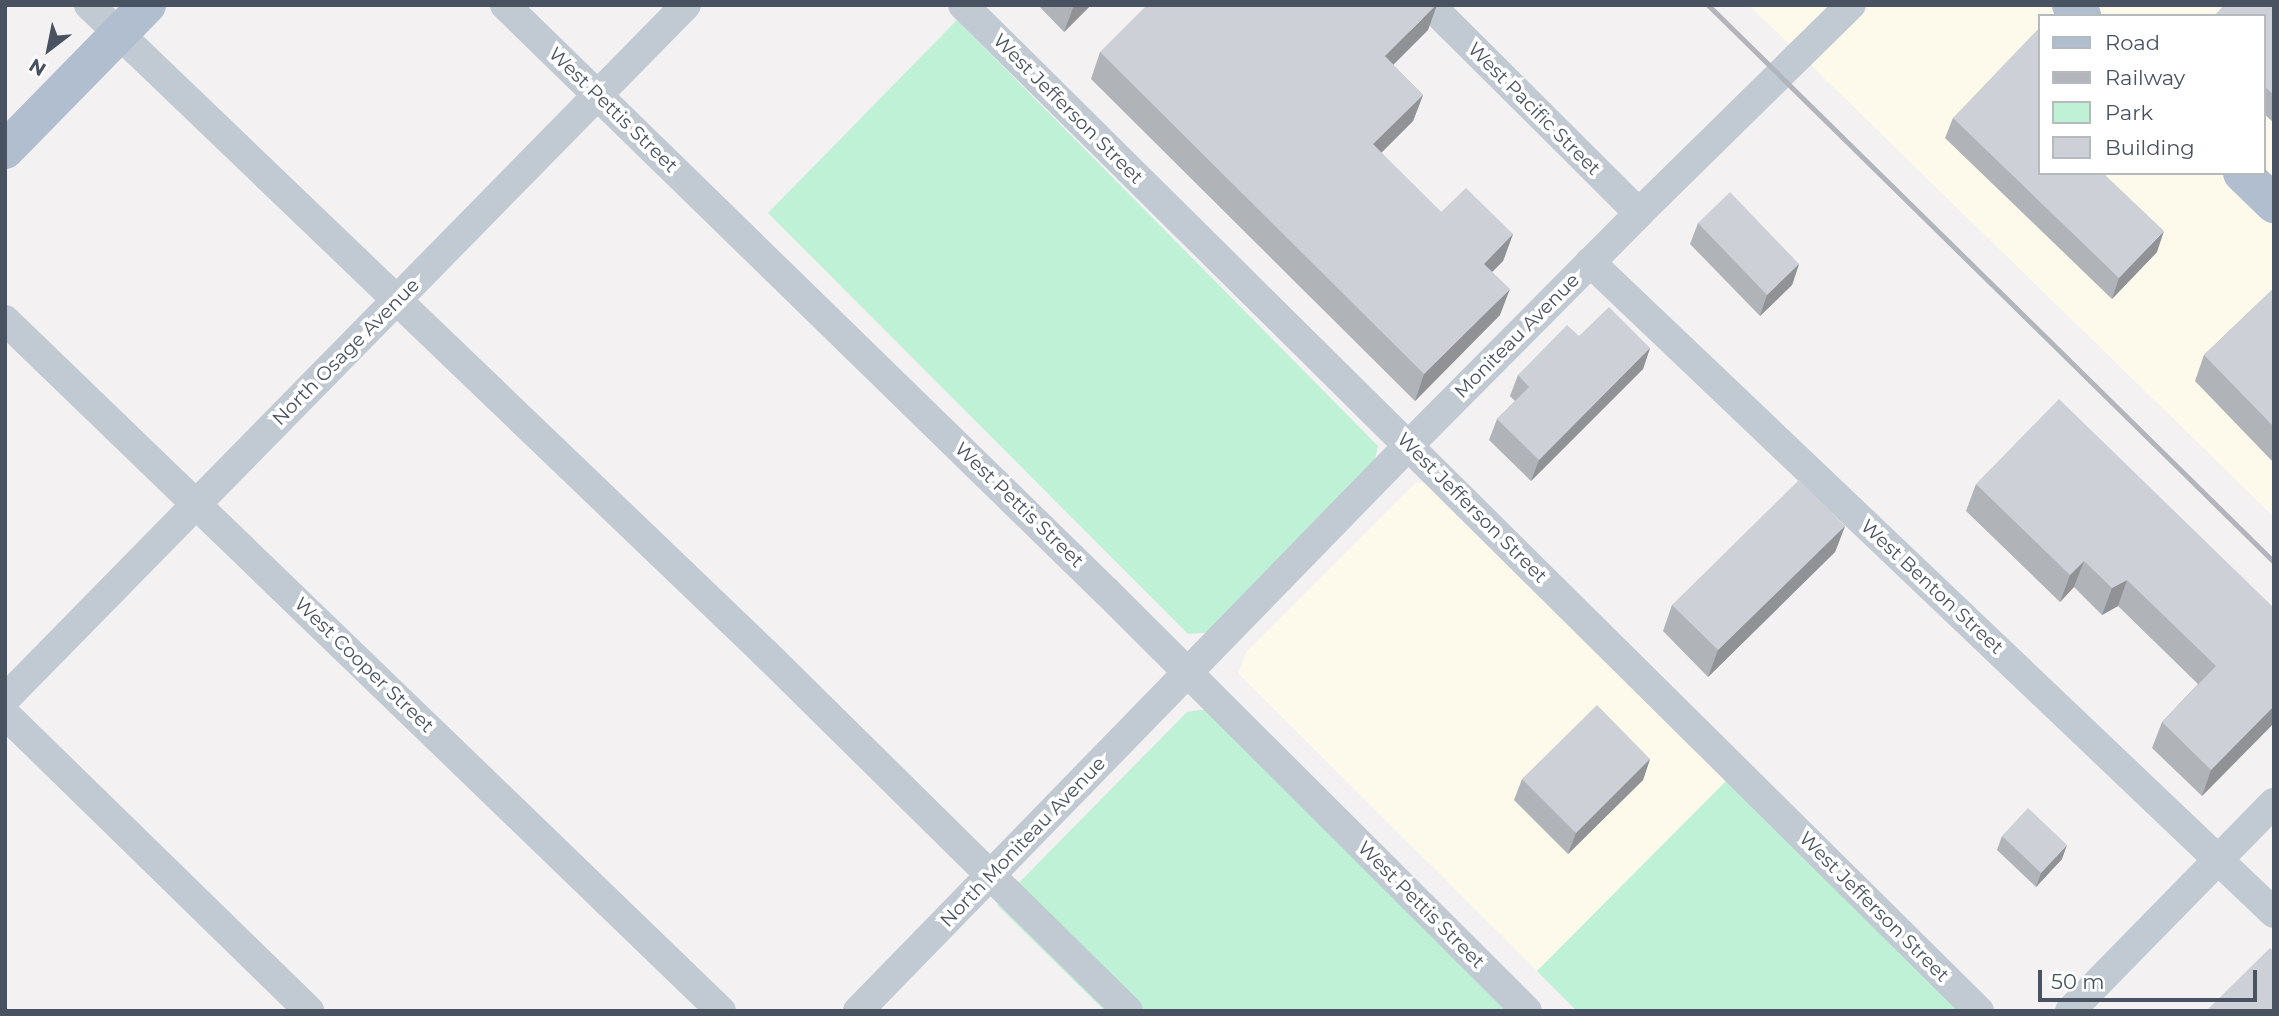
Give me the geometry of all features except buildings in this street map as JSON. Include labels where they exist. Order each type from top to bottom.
[{"type":"main road","points":[[5,150],[147,5]]},
{"type":"street","points":[[89,5],[764,652],[1128,1011]]},
{"type":"street","name":"West Pettis Street","points":[[505,5],[1189,674],[1527,1011]]},
{"type":"street","name":"North Osage Avenue","points":[[5,699],[686,5]]},
{"type":"street","name":"West Jefferson Street","points":[[963,5],[1979,1011]]},
{"type":"street","name":"West Pacific Street","points":[[1430,5],[1639,213]]},
{"type":"street","name":"Moniteau Avenue","points":[[1189,674],[1590,262],[1851,5]]},
{"type":"street","name":"West Benton Street","points":[[1590,262],[2274,913]]},
{"type":"street","name":"West Cooper Street","points":[[5,320],[721,1011]]},
{"type":"street","name":"North Moniteau Avenue","points":[[858,1011],[1189,674]]},
{"type":"street","points":[[5,714],[309,1011]]},
{"type":"street","points":[[2070,1011],[2274,803]]},
{"type":"shaded area","points":[[1749,5],[2274,5],[2274,517]]},
{"type":"shaded area","points":[[1436,482],[1732,775],[1537,971],[1238,673],[1247,651],[1415,483]]},
{"type":"green space","points":[[957,20],[1378,446],[1371,475],[1213,632],[1188,634],[768,213]]},
{"type":"green space","points":[[1208,709],[1509,1011],[1105,1011],[997,905],[1187,712]]},
{"type":"green space","points":[[1732,775],[1968,1011],[1577,1011],[1537,971]]},
{"type":"railway","points":[[1708,5],[2274,562]]}]
